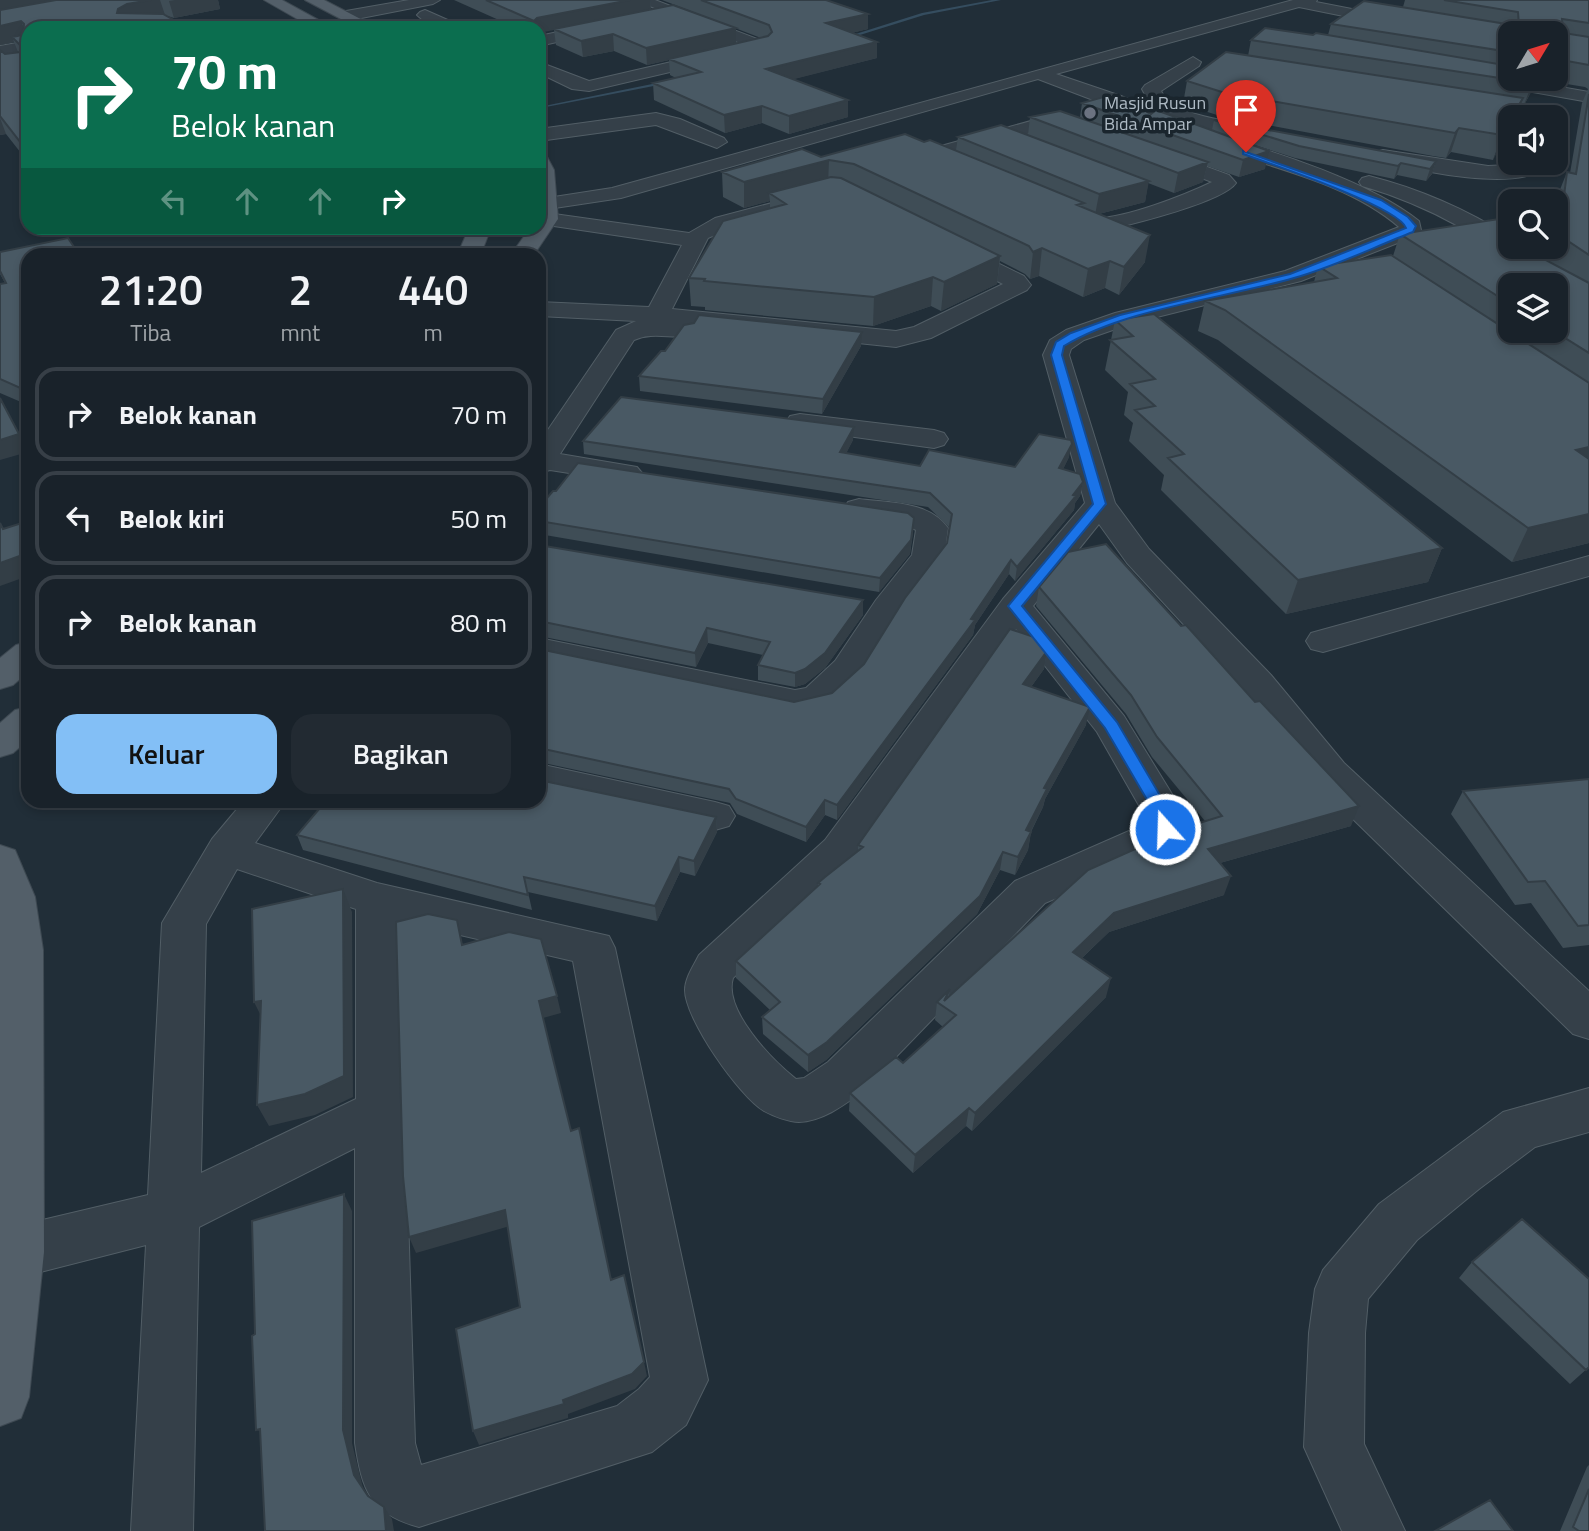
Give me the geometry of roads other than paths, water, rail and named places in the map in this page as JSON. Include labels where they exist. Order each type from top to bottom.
[{"type":"main road","points":[[271,0],[308,21]]},
{"type":"main road","points":[[312,0],[355,21]]},
{"type":"main road","points":[[546,197],[547,211]]},
{"type":"main road","points":[[0,677],[21,659]]},
{"type":"main road","points":[[0,744],[21,725]]},
{"type":"main road","points":[[0,860],[14,897],[21,950],[17,1252],[0,1397]]},
{"type":"street","points":[[345,16],[433,0]]},
{"type":"street","points":[[546,70],[578,85],[589,86],[762,47],[642,0]]},
{"type":"street","points":[[547,211],[1300,3],[1408,23]]},
{"type":"street","points":[[648,18],[675,13]]},
{"type":"street","points":[[425,15],[438,21]]},
{"type":"street","points":[[546,40],[621,24]]},
{"type":"street","points":[[1196,30],[1238,37]]},
{"type":"street","points":[[18,65],[2,53],[21,48]]},
{"type":"street","points":[[1122,50],[1200,63],[1151,89],[1153,98],[1159,105],[1215,124],[1270,134]]},
{"type":"street","points":[[1042,75],[1115,100],[1378,202],[1405,219],[1411,226],[1410,230],[1293,276],[1124,318],[1087,330],[1059,345],[1056,355],[1100,504],[1138,556],[1258,683],[1330,773],[1588,1018]]},
{"type":"street","points":[[1464,75],[1555,98],[1589,97]]},
{"type":"street","points":[[1451,104],[1498,112]]},
{"type":"street","points":[[546,134],[656,119],[673,123],[716,142]]},
{"type":"street","points":[[930,155],[1056,120],[1099,134]]},
{"type":"street","points":[[858,125],[882,135]]},
{"type":"street","points":[[999,135],[1036,149]]},
{"type":"street","points":[[1221,143],[1421,196],[1463,216],[1495,236],[1589,305]]},
{"type":"street","points":[[906,145],[953,165]]},
{"type":"street","points":[[1048,207],[1093,225],[1174,203],[1225,185],[1226,181],[1144,150]]},
{"type":"street","points":[[1365,152],[1433,165],[1498,172]]},
{"type":"street","points":[[1149,193],[1174,203]]},
{"type":"street","points":[[546,309],[657,315],[896,339],[922,333],[1019,285],[1007,276],[846,196],[818,195],[705,230],[695,240],[657,315]]},
{"type":"street","points":[[547,211],[695,240]]},
{"type":"street","points":[[546,456],[600,397],[625,335],[643,327],[655,326],[836,353]]},
{"type":"street","points":[[774,419],[934,439]]},
{"type":"street","points":[[546,463],[650,476]]},
{"type":"street","points":[[1015,606],[1111,725],[1161,809],[1167,821],[1165,829],[1156,838],[1030,892],[845,1077],[812,1098],[804,1101],[788,1100],[769,1086],[730,1040],[712,1009],[707,990],[715,968],[840,851],[1015,606],[1100,504]]},
{"type":"street","points":[[546,650],[795,702],[808,701],[825,692],[848,669],[874,605],[928,556],[932,528],[917,517],[837,505]]},
{"type":"street","points":[[1323,641],[1589,566]]},
{"type":"street","points":[[546,780],[715,816]]},
{"type":"street","points":[[162,1531],[171,1214],[184,923],[227,850],[260,808]]},
{"type":"street","points":[[227,850],[377,899],[593,948],[679,1380],[671,1401],[631,1431],[419,1496],[407,1494],[396,1485],[389,1470],[385,1443],[378,1112],[377,899]]},
{"type":"street","points":[[1374,1531],[1334,1447],[1337,1333],[1342,1289],[1398,1222],[1521,1128],[1589,1110]]},
{"type":"street","points":[[17,1252],[171,1214],[378,1112]]},
{"type":"waterway","points":[[845,38],[923,14],[999,0]]},
{"type":"waterway","points":[[546,106],[667,82]]},
{"type":"place","name":"Masjid Rusun Bida Ampar","points":[[1090,113]]}]
